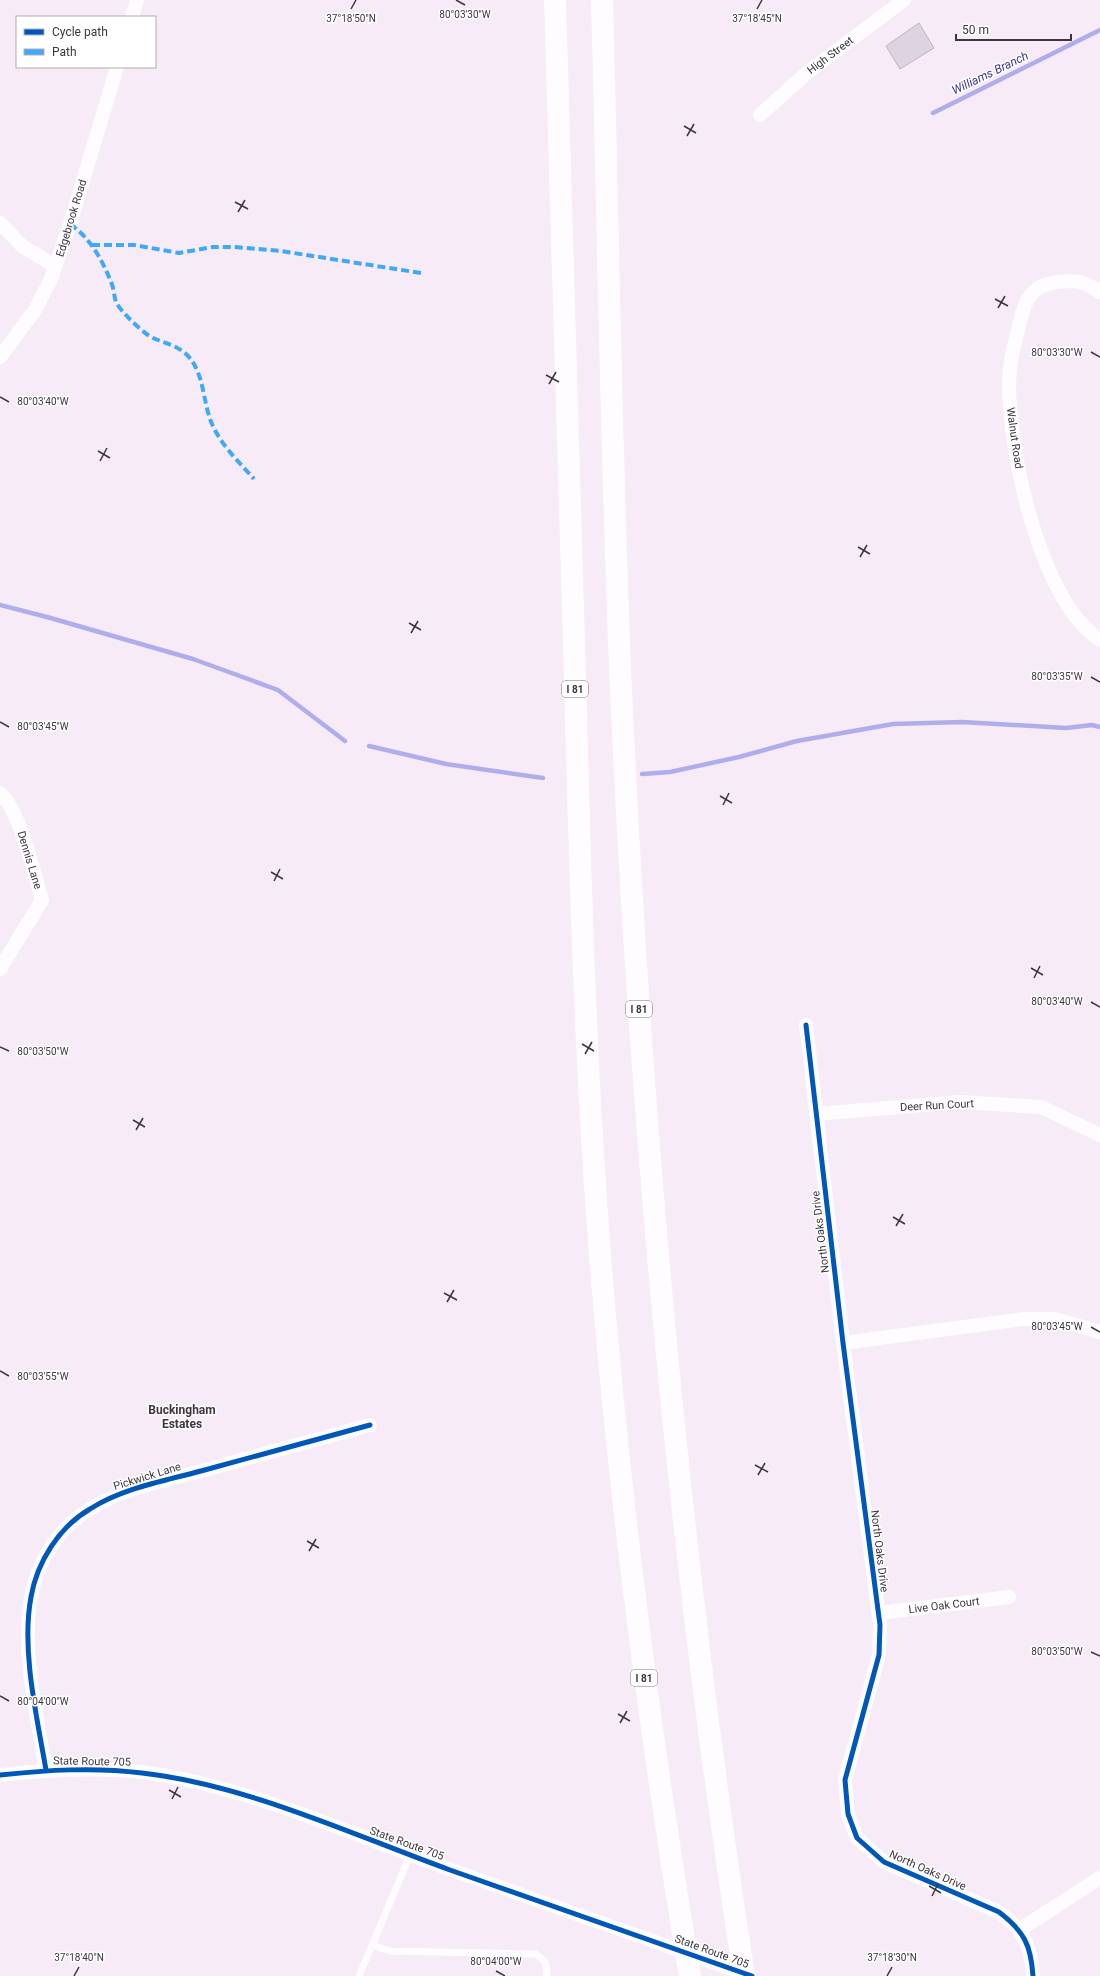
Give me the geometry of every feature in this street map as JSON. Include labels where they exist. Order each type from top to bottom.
[{"type":"highway","name":"I 81","points":[[555,0],[582,944],[600,1253],[618,1458],[636,1616],[668,1844],[690,1976]]},
{"type":"highway","name":"I 81","points":[[602,0],[620,666],[636,959],[648,1134],[683,1504],[698,1638],[744,1976]]},
{"type":"highway","points":[[603,38],[605,0]]},
{"type":"street","points":[[132,16],[137,0]]},
{"type":"street","name":"High Street","points":[[760,115],[808,72],[904,0]]},
{"type":"street","name":"Edgebrook Road","points":[[0,357],[35,310],[56,266],[117,68]]},
{"type":"street","points":[[0,223],[22,246],[56,266]]},
{"type":"street","name":"Walnut Road","points":[[1100,292],[1085,282],[1078,280],[1044,284],[1036,288],[1030,296],[1019,323],[1012,354],[1009,384],[1011,413],[1019,469],[1027,506],[1040,547],[1062,596],[1074,617],[1088,632],[1100,640]]},
{"type":"street","name":"Dennis Lane","points":[[0,793],[10,807],[20,827],[42,900],[0,970]]},
{"type":"street","name":"North Oaks Drive","points":[[806,1025],[843,1343],[880,1625],[879,1655],[845,1780],[848,1814],[856,1838],[884,1862],[999,1912],[1024,1936],[1031,1957],[1033,1976]]},
{"type":"street","name":"Deer Run Court","points":[[816,1114],[959,1102],[1041,1107],[1100,1136]]},
{"type":"street","points":[[843,1343],[1024,1319],[1055,1319],[1100,1332]]},
{"type":"street","name":"Pickwick Lane","points":[[46,1770],[36,1710],[27,1638],[28,1616],[31,1595],[39,1571],[48,1552],[66,1527],[89,1509],[109,1498],[146,1486],[370,1425]]},
{"type":"street","name":"Live Oak Court","points":[[879,1613],[1009,1597]]},
{"type":"street","name":"State Route 705","points":[[0,1775],[46,1770],[100,1769],[142,1772],[184,1779],[291,1811],[410,1855],[752,1976]]},
{"type":"street","points":[[1019,1930],[1100,1878]]},
{"type":"lane","points":[[359,1976],[410,1855]]},
{"type":"lane","points":[[372,1945],[390,1951],[535,1954],[543,1958],[547,1965],[547,1976]]},
{"type":"building","points":[[919,23],[934,48],[900,69],[886,46]]},
{"type":"waterway","name":"Williams Branch","points":[[933,113],[1100,30]]},
{"type":"waterway","points":[[0,605],[193,659],[278,690],[345,741]]},
{"type":"waterway","points":[[642,774],[670,772],[739,757],[797,741],[893,724],[962,722],[1066,728],[1092,725],[1100,727]]},
{"type":"waterway","points":[[369,746],[446,764],[543,778]]},
{"type":"marked path","points":[[70,224],[84,236],[95,250],[112,284],[116,302],[127,317],[149,336],[178,348],[192,361],[197,369],[209,415],[216,432],[231,453],[254,479]]},
{"type":"marked path","points":[[92,245],[134,245],[179,253],[213,247],[235,247],[281,251],[421,273]]},
{"type":"cycle path","points":[[806,1025],[843,1343],[880,1625],[879,1655],[845,1780],[848,1814],[857,1838],[884,1862],[999,1912],[1008,1919],[1025,1940],[1028,1947],[1033,1976]]},
{"type":"cycle path","points":[[46,1770],[31,1684],[28,1617],[31,1597],[38,1571],[51,1547],[69,1525],[90,1509],[130,1490],[370,1425]]},
{"type":"cycle path","points":[[0,1775],[53,1771],[124,1771],[181,1779],[220,1788],[298,1812],[450,1870],[752,1976]]},
{"type":"district","name":"Buckingham Estates","points":[[182,1417]]}]
